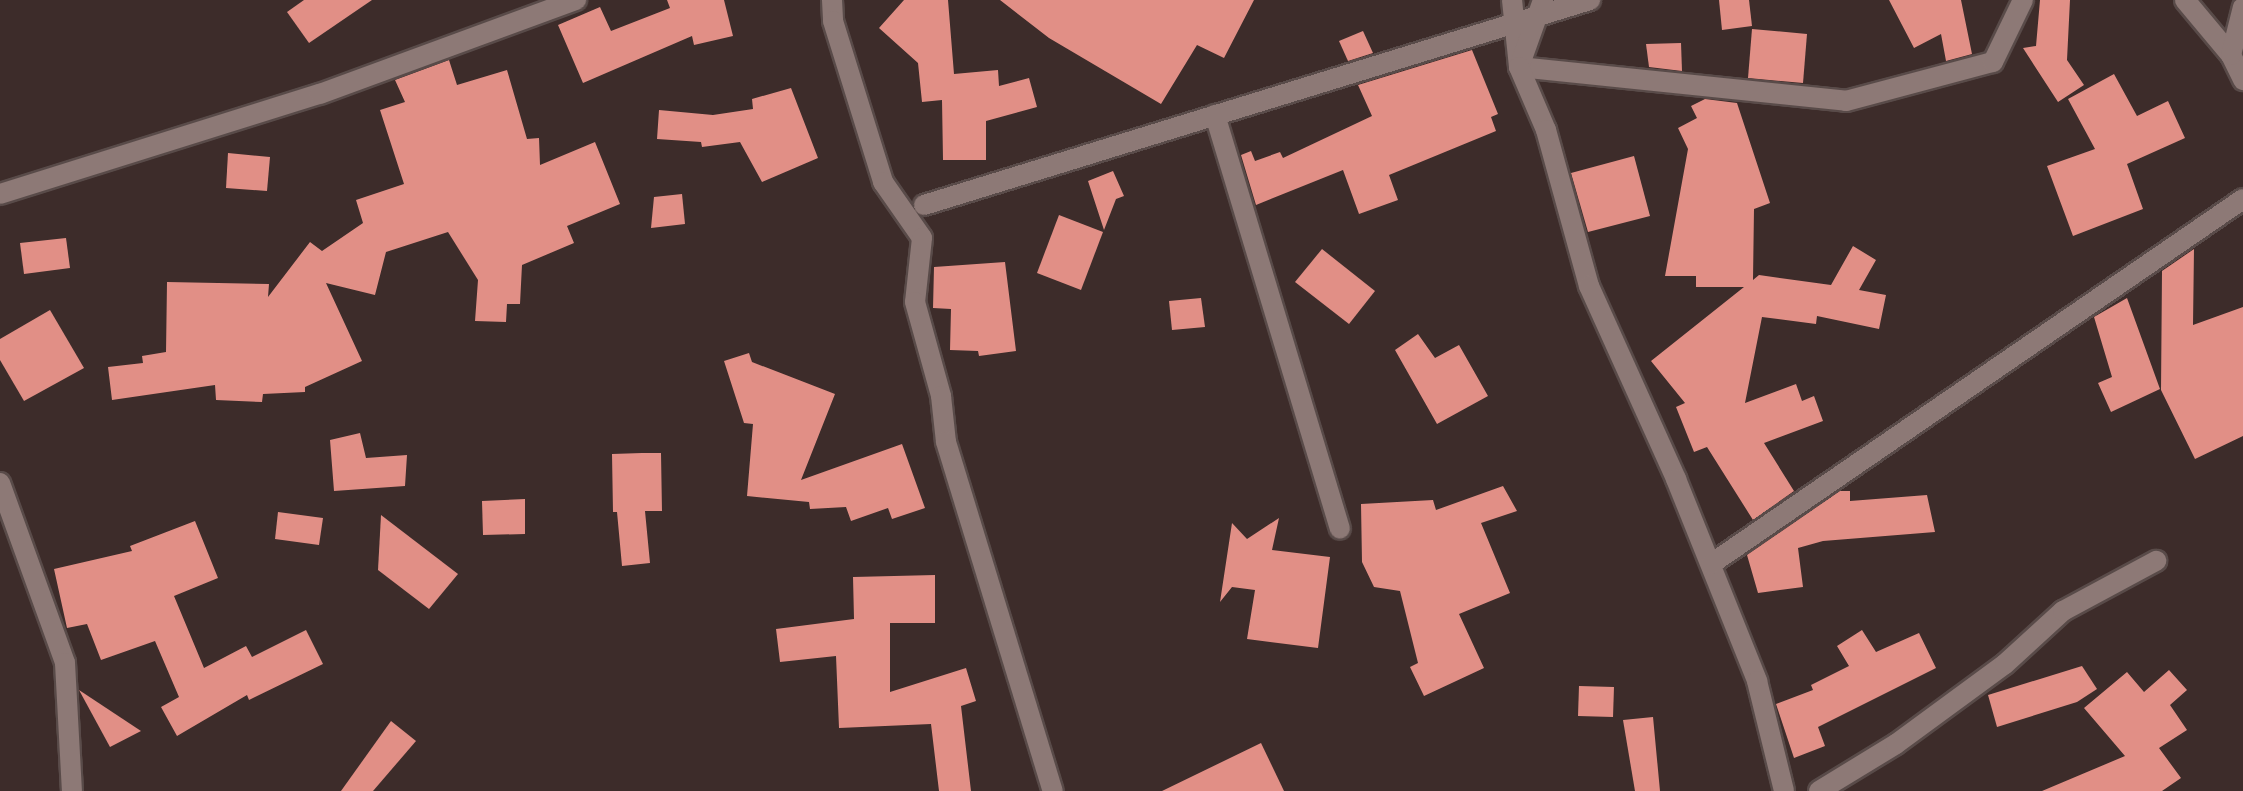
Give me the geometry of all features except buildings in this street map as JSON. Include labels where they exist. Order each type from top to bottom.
[{"type":"street","points":[[0,194],[320,94],[576,0]]},
{"type":"street","points":[[832,0],[833,21],[883,182],[922,238],[915,302],[941,396],[946,442],[1053,791]]},
{"type":"street","points":[[1512,0],[1519,67],[1546,130],[1589,286],[1711,564],[1757,681],[1784,791]]},
{"type":"street","points":[[1519,67],[1543,0]]},
{"type":"street","points":[[924,205],[1590,0]]},
{"type":"street","points":[[1519,67],[1846,101],[1993,62],[2023,0]]},
{"type":"street","points":[[2185,0],[2231,55],[2243,80]]},
{"type":"street","points":[[2231,55],[2243,7]]},
{"type":"street","points":[[1215,115],[1340,528]]},
{"type":"street","points":[[1711,564],[2243,199]]},
{"type":"street","points":[[0,483],[65,663],[72,791]]},
{"type":"street","points":[[1819,791],[1896,744],[2005,664],[2063,611],[2156,561]]}]
